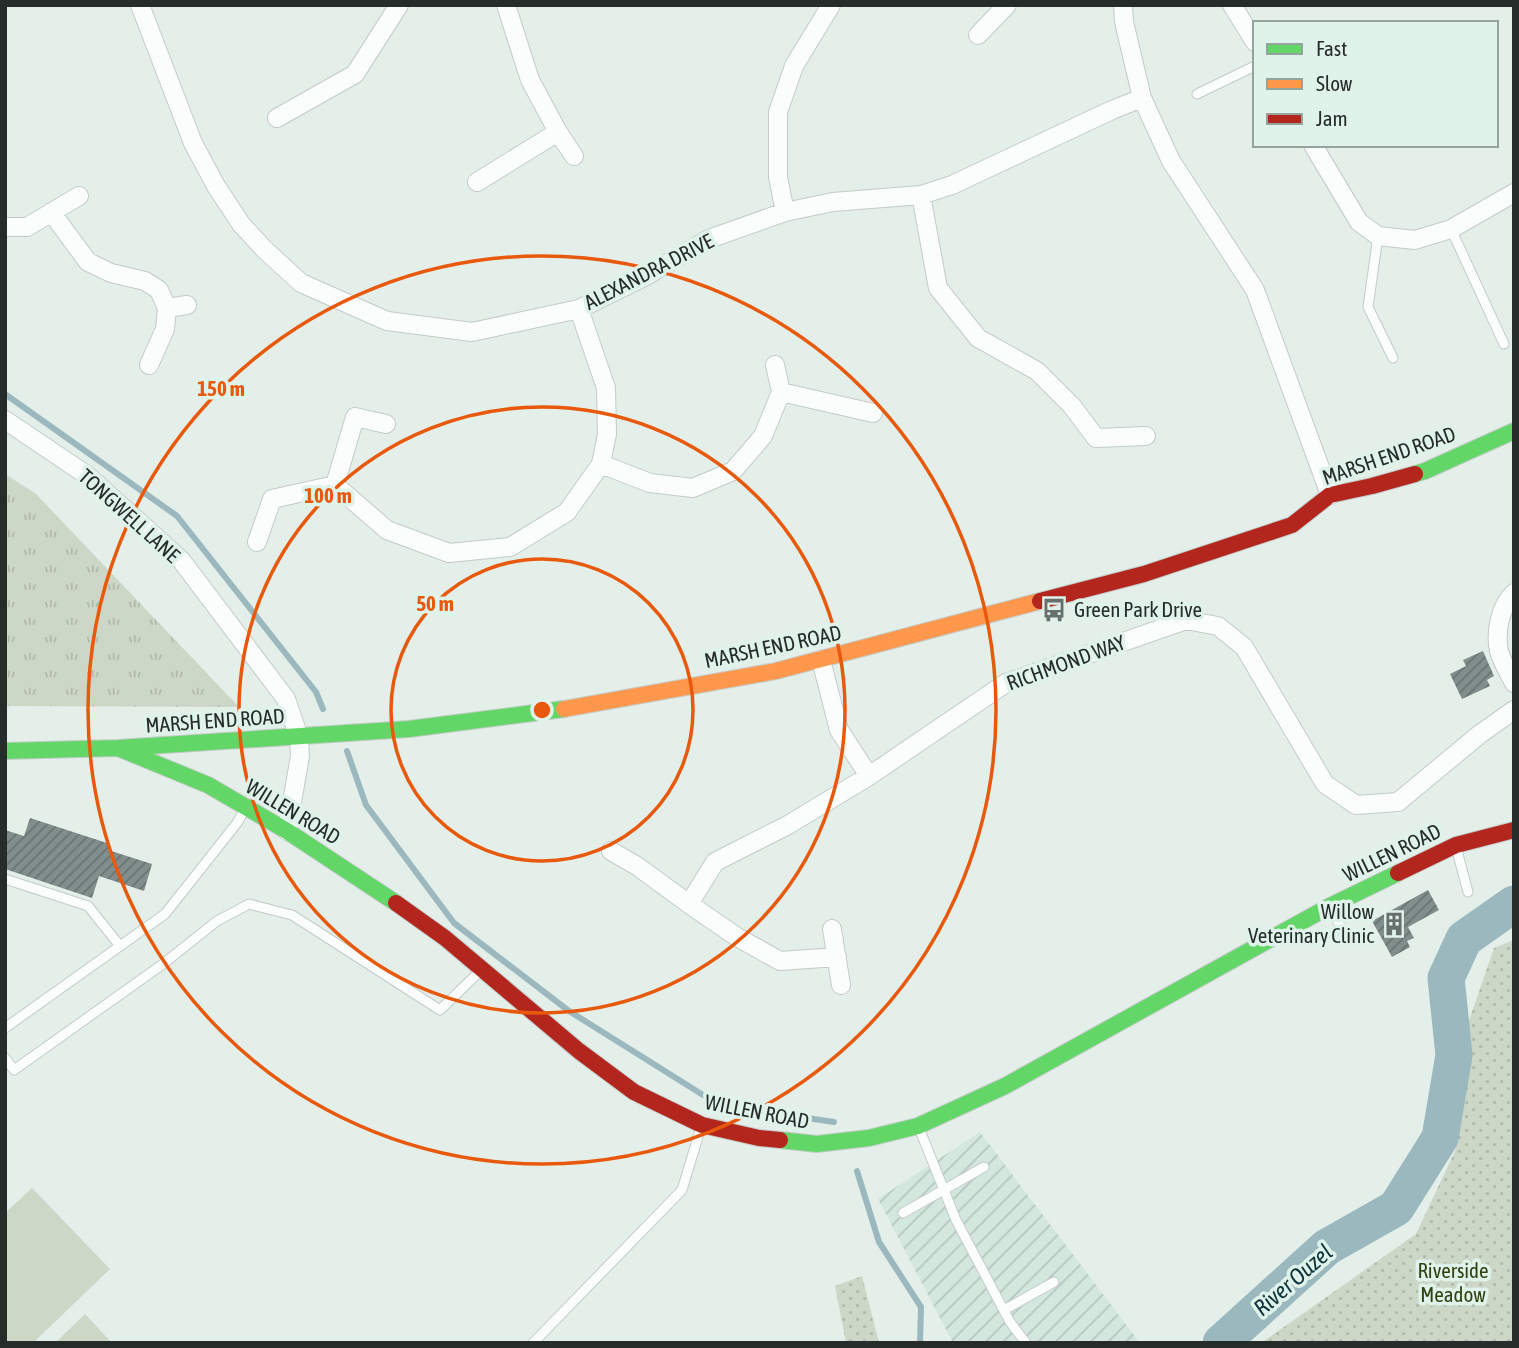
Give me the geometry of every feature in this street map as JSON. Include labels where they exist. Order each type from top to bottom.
[{"type":"street","name":"ALEXANDRA DRIVE","points":[[140,5],[193,143],[216,186],[241,223],[264,249],[301,283],[387,321],[472,332],[579,309],[644,277],[709,239],[785,212],[833,202],[921,195],[952,185],[1142,98]]},
{"type":"street","points":[[277,118],[355,74],[399,5]]},
{"type":"street","points":[[506,5],[530,79],[574,156]]},
{"type":"street","points":[[785,212],[778,177],[778,112],[794,66],[831,5]]},
{"type":"street","points":[[978,35],[1007,5]]},
{"type":"street","points":[[1123,5],[1124,22],[1142,98],[1171,161],[1255,290],[1330,495]]},
{"type":"street","points":[[1232,5],[1253,39]]},
{"type":"street","points":[[477,181],[558,132]]},
{"type":"street","points":[[1314,147],[1359,222],[1378,236],[1415,240],[1451,229],[1514,193]]},
{"type":"street","points":[[921,195],[938,288],[978,338],[1037,371],[1072,406],[1096,438],[1146,436]]},
{"type":"street","points":[[5,227],[27,227],[79,196]]},
{"type":"street","points":[[51,212],[88,262],[111,273],[145,281],[159,289],[167,308],[165,329],[149,365]]},
{"type":"street","points":[[167,308],[187,305]]},
{"type":"street","points":[[335,485],[387,530],[449,553],[510,547],[567,512],[601,464],[607,434],[606,388],[579,309]]},
{"type":"street","points":[[601,464],[650,483],[693,488],[733,471],[763,436],[781,392],[775,365]]},
{"type":"street","points":[[781,392],[873,414]]},
{"type":"street","points":[[335,485],[355,417],[386,424]]},
{"type":"street","name":"TONGWELL LANE","points":[[5,420],[88,476],[181,560],[286,699],[299,737]]},
{"type":"street","name":"MARSH END ROAD","points":[[5,751],[118,748],[409,729],[558,710],[776,671],[1144,574],[1292,524],[1330,495],[1425,471],[1514,431]]},
{"type":"street","points":[[257,542],[272,499],[335,485]]},
{"type":"street","points":[[1514,593],[1508,598],[1498,621],[1499,651],[1514,683]]},
{"type":"street","name":"RICHMOND WAY","points":[[689,904],[715,862],[788,825],[869,776],[1006,683],[1186,620],[1218,626],[1244,647],[1325,784],[1356,805],[1398,802],[1479,734],[1514,710]]},
{"type":"street","points":[[821,660],[838,730],[869,776]]},
{"type":"street","points":[[287,831],[300,756],[299,737]]},
{"type":"street","name":"WILLEN ROAD","points":[[118,748],[208,785],[383,892],[445,938],[579,1051],[634,1092],[702,1125],[759,1138],[817,1144],[869,1138],[918,1126],[1005,1086],[1330,906],[1456,845],[1514,830]]},
{"type":"street","points":[[611,851],[637,866],[737,937],[780,961],[837,957]]},
{"type":"street","points":[[832,929],[841,985]]},
{"type":"lane","points":[[1197,94],[1253,67]]},
{"type":"lane","points":[[1451,229],[1504,344]]},
{"type":"lane","points":[[1378,236],[1368,307],[1393,358]]},
{"type":"lane","points":[[5,1028],[165,914],[246,807]]},
{"type":"lane","points":[[1456,845],[1468,892]]},
{"type":"lane","points":[[5,879],[88,906],[120,946]]},
{"type":"lane","points":[[5,1058],[14,1070],[163,964],[217,920],[249,904],[292,915],[440,1010],[482,969]]},
{"type":"lane","points":[[1330,906],[1346,938]]},
{"type":"lane","points":[[533,1343],[682,1190],[702,1125]]},
{"type":"lane","points":[[918,1126],[956,1220],[1010,1322],[1026,1343]]},
{"type":"lane","points":[[903,1213],[984,1167]]},
{"type":"lane","points":[[1004,1310],[1054,1282]]},
{"type":"shaded area","points":[[980,1132],[1140,1343],[953,1343],[878,1199]]},
{"type":"green space","points":[[5,474],[36,494],[239,707],[5,706]]},
{"type":"green space","name":"Riverside Meadow","points":[[1514,940],[1514,1343],[1261,1343],[1416,1234],[1456,1149],[1466,1029],[1494,948]]},
{"type":"green space","points":[[32,1188],[110,1269],[33,1343],[5,1343],[5,1213]]},
{"type":"green space","points":[[862,1276],[879,1343],[846,1343],[835,1286]]},
{"type":"green space","points":[[85,1314],[112,1343],[55,1343]]},
{"type":"building","points":[[1483,651],[1494,676],[1487,680],[1490,686],[1462,699],[1450,674],[1466,666],[1463,660]]},
{"type":"building","points":[[30,818],[110,844],[108,850],[152,864],[144,891],[99,876],[92,898],[5,869],[5,830],[24,836]]},
{"type":"building","name":"Willow Veterinary Clinic","points":[[1428,890],[1439,910],[1408,927],[1414,938],[1407,941],[1410,947],[1392,957],[1372,921]]},
{"type":"waterway","points":[[5,394],[177,516],[316,692],[323,709]]},
{"type":"waterway","points":[[347,751],[366,805],[454,923],[569,1011],[719,1105],[834,1122]]},
{"type":"waterway","name":"River Ouzel","points":[[1221,1343],[1327,1247],[1396,1208],[1440,1138],[1454,1055],[1446,978],[1464,939],[1514,904]]},
{"type":"waterway","points":[[857,1171],[879,1242],[921,1307],[920,1343]]},
{"type":"traffic: fast","points":[[1415,474],[1514,431]]},
{"type":"traffic: fast","points":[[5,751],[118,748],[409,729],[564,709]]},
{"type":"traffic: fast","points":[[118,748],[208,785],[287,831],[396,903]]},
{"type":"traffic: fast","points":[[780,1140],[817,1144],[869,1138],[918,1126],[1005,1086],[1330,906],[1398,873]]},
{"type":"traffic: slow","points":[[564,709],[776,671],[1040,601]]},
{"type":"traffic: jam","points":[[1040,601],[1144,574],[1292,525],[1330,495],[1415,474]]},
{"type":"traffic: jam","points":[[1398,873],[1456,845],[1514,830]]},
{"type":"traffic: jam","points":[[396,903],[445,938],[579,1051],[634,1092],[702,1125],[780,1140]]},
{"type":"place","name":"Green Park Drive","points":[[1054,610]]},
{"type":"place","name":"Willow Veterinary Clinic","points":[[1394,924]]}]
